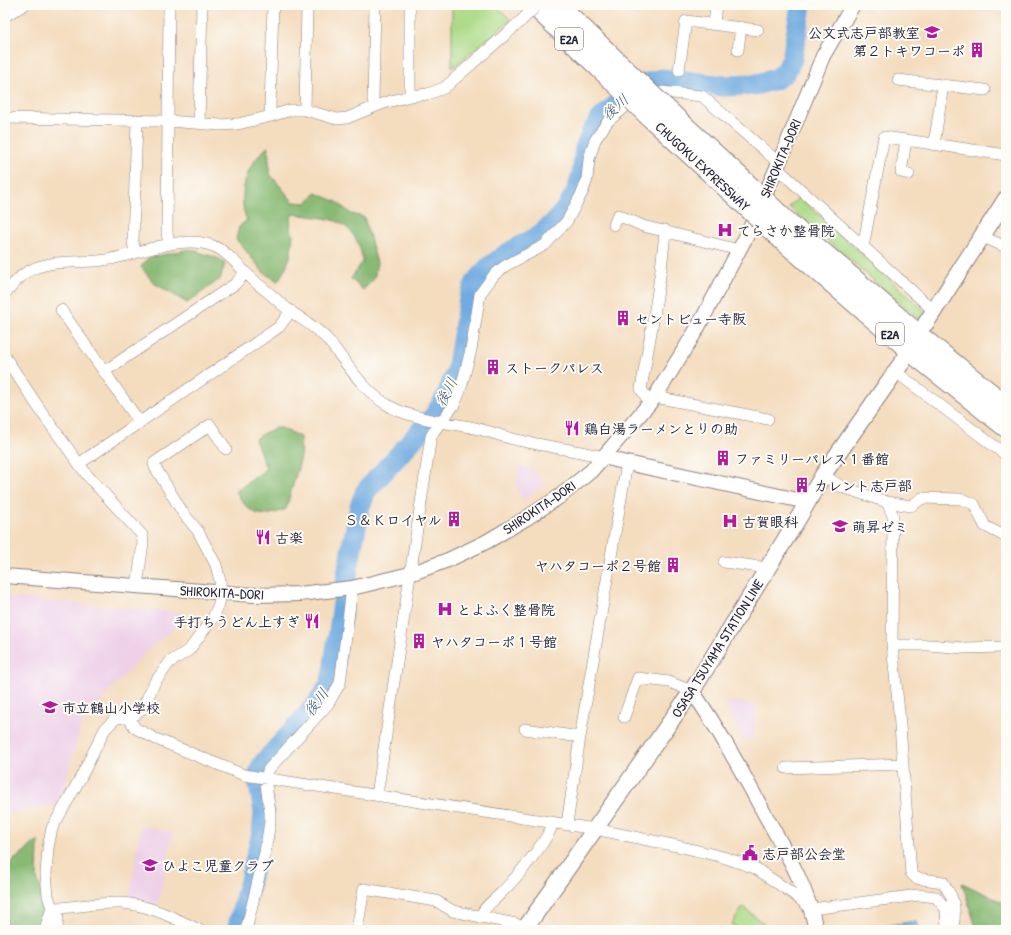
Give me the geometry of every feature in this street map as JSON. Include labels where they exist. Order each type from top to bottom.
[{"type":"highway","name":"CHUGOKU EXPRESSWAY","points":[[534,5],[613,69]]},
{"type":"highway","name":"CHUGOKU EXPRESSWAY","points":[[558,5],[613,69],[657,112],[913,352],[1006,427]]},
{"type":"highway","name":"CHUGOKU EXPRESSWAY","points":[[781,228],[1006,406]]},
{"type":"main road","points":[[930,317],[1006,199]]},
{"type":"main road","name":"OSASA TSUYAMA STATION LINE","points":[[524,929],[692,691],[823,475],[900,366]]},
{"type":"street","points":[[6,14],[24,5]]},
{"type":"street","points":[[169,5],[167,234],[169,244]]},
{"type":"street","points":[[199,122],[202,5]]},
{"type":"street","points":[[272,116],[270,109],[273,5]]},
{"type":"street","points":[[304,110],[307,5]]},
{"type":"street","points":[[374,106],[375,5]]},
{"type":"street","points":[[410,5],[410,96]]},
{"type":"street","points":[[5,118],[199,122],[220,125],[238,124],[291,110],[304,110],[337,119],[347,118],[374,106],[410,96],[428,94],[444,88],[521,22],[537,5]]},
{"type":"street","points":[[714,24],[716,5]]},
{"type":"street","name":"SHIROKITA-DORI","points":[[5,576],[221,593],[254,595],[299,594],[352,588],[410,574],[448,560],[486,542],[525,520],[559,497],[591,470],[653,400],[697,329],[747,235],[778,166],[823,56],[853,5]]},
{"type":"street","points":[[679,70],[686,20],[758,30]]},
{"type":"street","points":[[738,50],[741,27]]},
{"type":"street","points":[[898,80],[985,90]]},
{"type":"street","points":[[934,145],[943,85]]},
{"type":"street","points":[[377,795],[431,436],[440,421],[454,404],[460,391],[471,350],[480,294],[494,275],[505,266],[545,245],[567,221],[584,191],[589,159],[595,140],[608,121],[625,107],[662,92],[702,96],[863,247],[930,317]]},
{"type":"street","points":[[135,252],[137,121]]},
{"type":"street","points":[[863,247],[884,137],[1006,155]]},
{"type":"street","points":[[906,140],[901,172],[909,174]]},
{"type":"street","points":[[614,224],[618,215],[643,226],[665,230],[739,250]]},
{"type":"street","points":[[665,230],[659,286],[642,389],[653,400],[768,419]]},
{"type":"street","points":[[981,236],[1006,247]]},
{"type":"street","points":[[5,293],[11,288],[16,280],[27,272],[42,266],[60,262],[91,262],[112,259],[169,244],[192,242],[209,245],[220,249],[232,258],[245,273],[291,311],[316,329],[327,339],[362,384],[390,407],[423,417],[475,428],[513,439],[604,457],[807,502]]},
{"type":"street","points":[[105,371],[235,284],[245,273]]},
{"type":"street","points":[[61,310],[140,423]]},
{"type":"street","points":[[80,464],[279,327],[291,311]]},
{"type":"street","points":[[5,357],[43,414],[87,475],[142,536],[143,543],[137,586]]},
{"type":"street","points":[[900,366],[1006,455]]},
{"type":"street","points":[[57,930],[55,908],[48,896],[46,874],[48,848],[52,828],[81,777],[105,729],[115,719],[136,714],[142,709],[155,682],[170,662],[189,650],[213,618],[220,604],[220,581],[216,565],[198,531],[183,513],[155,468],[154,463],[210,425],[226,449]]},
{"type":"street","points":[[567,824],[580,737],[627,463]]},
{"type":"street","points":[[823,475],[842,487],[887,502],[911,506],[922,498],[961,499],[974,504],[985,526],[1006,536]]},
{"type":"street","points":[[887,502],[892,516],[892,644],[911,873],[916,878],[942,882],[951,896],[954,911],[954,926],[951,930]]},
{"type":"street","points":[[724,562],[767,568]]},
{"type":"street","points":[[261,778],[328,704],[340,683],[352,588]]},
{"type":"street","points":[[892,644],[963,648],[1006,647]]},
{"type":"street","points":[[624,717],[638,678],[669,682],[692,691],[741,769],[798,875],[812,909],[816,930]]},
{"type":"street","points":[[128,716],[134,728],[156,739],[244,775],[567,824],[709,853],[755,868],[792,893],[812,909],[919,895],[936,898],[946,909],[947,930]]},
{"type":"street","points":[[525,729],[580,737]]},
{"type":"street","points":[[786,768],[903,764]]},
{"type":"street","points":[[246,930],[265,852],[270,822],[261,778]]},
{"type":"street","points":[[480,917],[482,911],[525,867],[551,830],[553,822]]},
{"type":"street","points":[[359,930],[364,889],[436,901],[453,911],[516,924],[524,929]]},
{"type":"street","points":[[55,908],[102,903],[121,903],[140,906],[160,912],[199,930]]},
{"type":"street","points":[[45,930],[55,908]]},
{"type":"shaded area","points":[[519,466],[532,468],[546,485],[522,500],[516,485]]},
{"type":"shaded area","name":"市立鶴山小学校","points":[[5,597],[183,613],[182,621],[145,653],[83,720],[62,792],[56,803],[45,808],[5,813]]},
{"type":"shaded area","points":[[726,700],[757,705],[753,740],[743,739],[726,705]]},
{"type":"shaded area","name":"ひよこ児童クラブ","points":[[141,825],[173,833],[158,904],[129,898]]},
{"type":"green space","points":[[452,5],[495,5],[511,20],[452,68]]},
{"type":"green space","points":[[268,147],[270,174],[293,202],[306,203],[316,193],[337,202],[351,214],[364,217],[377,263],[374,279],[363,290],[351,279],[363,261],[358,243],[347,228],[336,221],[292,214],[290,227],[293,235],[290,257],[278,281],[264,273],[236,239],[239,227],[247,220],[243,209],[245,180],[251,166],[261,153]]},
{"type":"green space","points":[[799,197],[926,312],[922,322],[789,207]]},
{"type":"green space","points":[[190,249],[220,259],[225,264],[220,279],[187,303],[154,283],[141,267],[148,258]]},
{"type":"green space","points":[[276,428],[281,428],[300,437],[301,457],[286,509],[269,514],[256,513],[246,505],[236,491],[266,468],[255,439]]},
{"type":"green space","points":[[38,840],[37,879],[47,905],[42,930],[5,930],[9,895],[5,888],[6,867]]},
{"type":"green space","points":[[962,883],[1002,902],[1006,902],[1006,930],[977,930]]},
{"type":"green space","points":[[743,907],[765,925],[767,930],[739,930],[732,924]]},
{"type":"water","points":[[915,921],[920,930],[860,930]]},
{"type":"waterway","name":"後川","points":[[237,930],[262,834],[264,812],[259,785],[259,773],[262,765],[317,704],[330,685],[349,563],[360,506],[366,491],[434,416],[446,397],[457,371],[469,299],[476,282],[488,268],[505,255],[539,236],[555,222],[568,206],[577,191],[582,175],[585,149],[591,134],[600,120],[625,97],[644,84],[661,79],[723,86],[754,85],[776,79],[786,71],[792,59],[801,5]]},
{"type":"place","name":"公文式志戸部教室","points":[[932,32]]},
{"type":"place","name":"第２トキワコーポ","points":[[977,50]]},
{"type":"place","name":"てらさか整骨院","points":[[725,230]]},
{"type":"place","name":"セントビュー寺阪","points":[[623,318]]},
{"type":"place","name":"ストークパレス","points":[[493,367]]},
{"type":"place","name":"鶏白湯ラーメンとりの助","points":[[572,428]]},
{"type":"place","name":"ファミリーパレス１番館","points":[[723,458]]},
{"type":"place","name":"カレント志戸部","points":[[802,485]]},
{"type":"place","name":"Ｓ＆Ｋロイヤル","points":[[454,519]]},
{"type":"place","name":"古賀眼科","points":[[730,521]]},
{"type":"place","name":"萌昇ゼミ","points":[[840,526]]},
{"type":"place","name":"古楽","points":[[263,537]]},
{"type":"place","name":"ヤハタコーポ２号館","points":[[673,565]]},
{"type":"place","name":"とよふく整骨院","points":[[445,609]]},
{"type":"place","name":"手打ちうどん上すぎ","points":[[312,621]]},
{"type":"place","name":"ヤハタコーポ１号館","points":[[419,641]]},
{"type":"place","name":"市立鶴山小学校","points":[[50,707]]},
{"type":"place","name":"志戸部公会堂","points":[[750,853]]},
{"type":"place","name":"ひよこ児童クラブ","points":[[150,865]]}]
